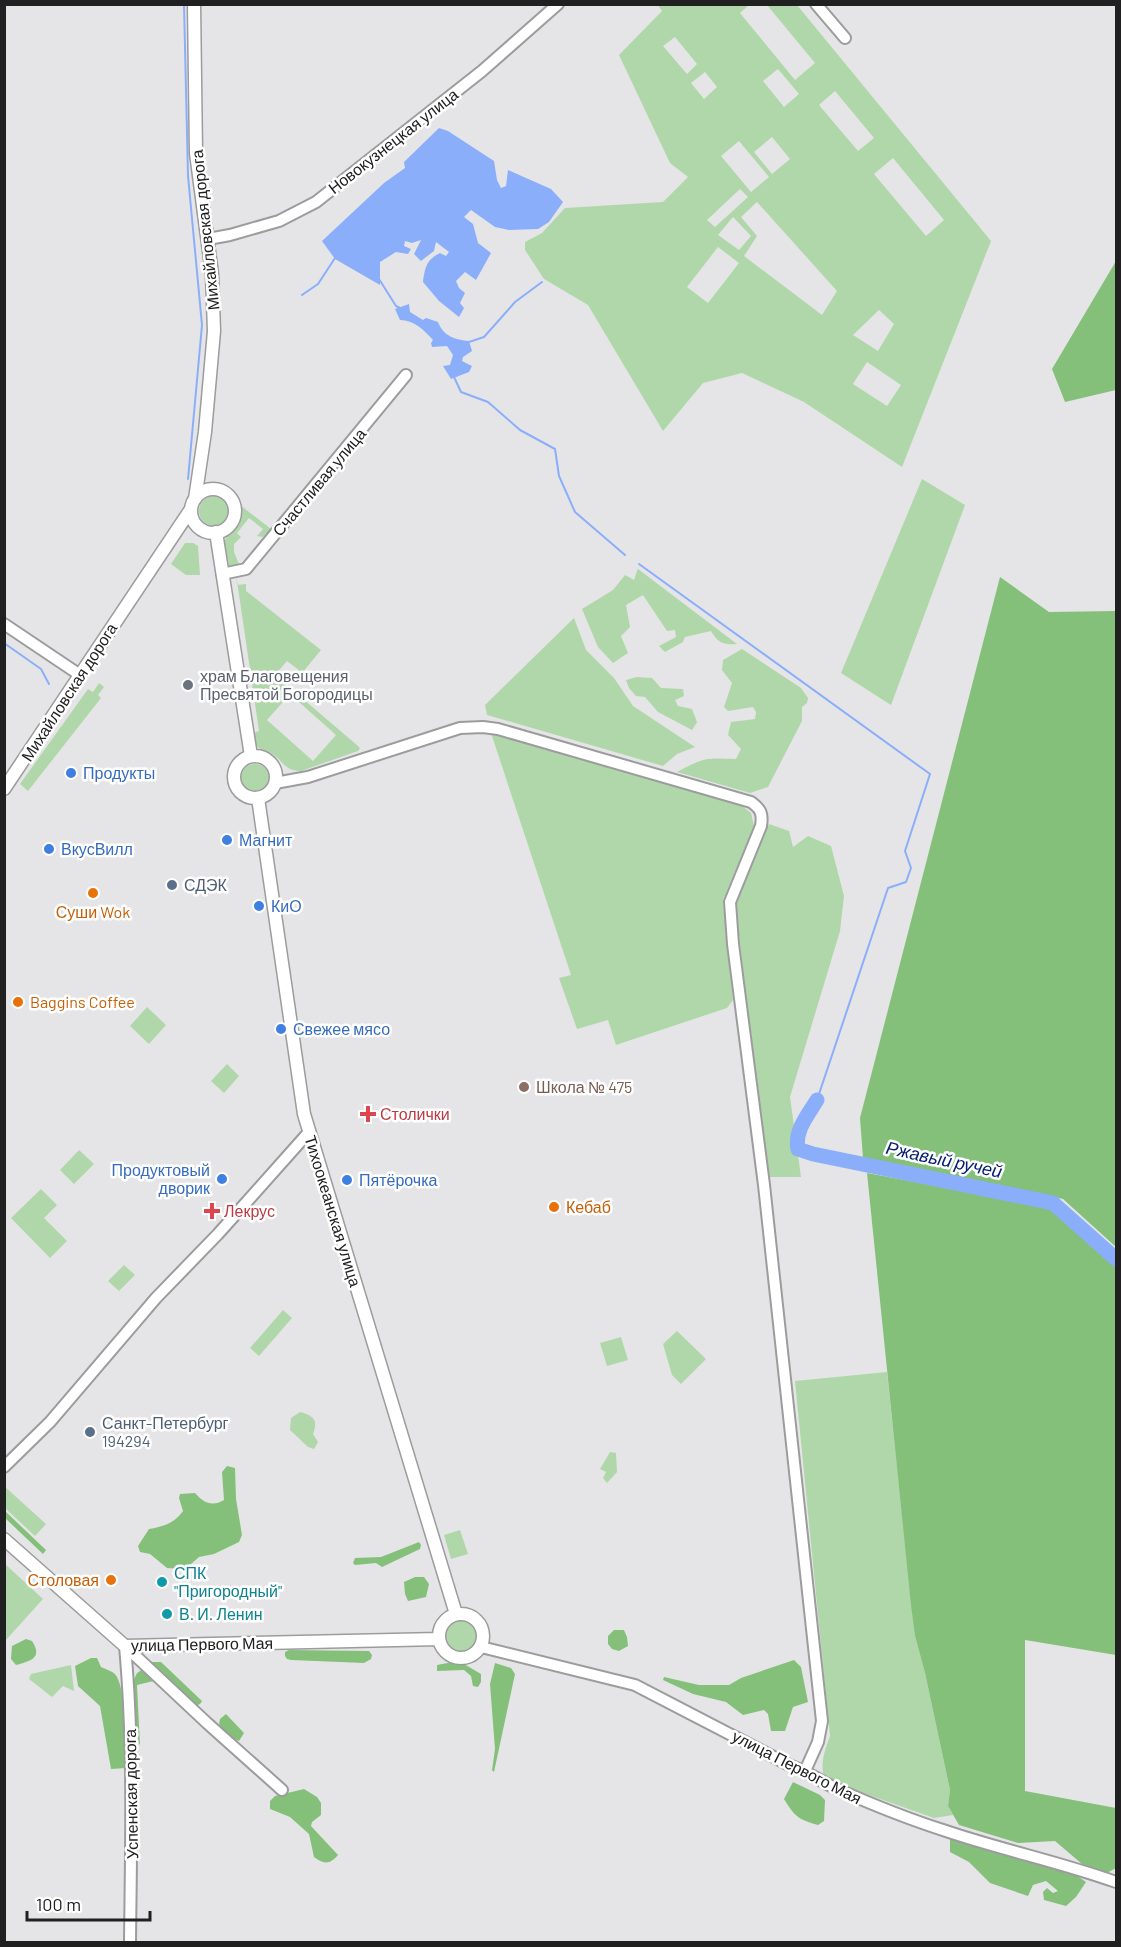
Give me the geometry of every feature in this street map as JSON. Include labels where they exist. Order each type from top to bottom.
[{"type":"street","name":"Михайловская дорога","points":[[4,789],[193,504],[202,455],[214,331],[213,285],[196,153],[194,4]]},
{"type":"street","name":"Новокузнецкая улица","points":[[208,239],[279,221],[316,202],[482,71],[558,4]]},
{"type":"street","points":[[816,4],[845,38]]},
{"type":"street","name":"Счастливая улица","points":[[222,574],[246,570],[406,375]]},
{"type":"street","name":"Михайловская дорога","points":[[202,455],[206,472],[217,489]]},
{"type":"street","points":[[173,535],[186,528],[216,532],[229,526],[235,512],[230,497],[217,489],[204,491],[193,504],[193,518],[201,529]]},
{"type":"street","points":[[216,532],[251,756]]},
{"type":"street","points":[[4,624],[80,675]]},
{"type":"street","points":[[275,783],[308,777],[460,728],[483,727],[498,729],[752,802],[760,808],[761,826],[730,902],[764,1185],[822,1721],[818,1742],[805,1771]]},
{"type":"street","points":[[251,756],[267,759],[273,765],[276,774],[275,783],[269,793],[258,798],[242,793],[235,779],[239,764],[251,756]]},
{"type":"street","name":"Тихоокеанская улица","points":[[258,798],[295,1056],[309,1132],[456,1614]]},
{"type":"street","points":[[4,1467],[50,1422],[156,1298],[309,1132]]},
{"type":"street","name":"улица Первого Мая","points":[[4,1539],[125,1646],[439,1639]]},
{"type":"street","points":[[456,1614],[472,1617],[479,1622],[483,1630],[481,1647],[471,1656],[457,1658],[445,1651],[439,1639],[443,1623],[456,1614]]},
{"type":"street","points":[[125,1646],[282,1790]]},
{"type":"street","name":"Успенская дорога","points":[[125,1646],[129,1687],[132,1840],[130,1942]]},
{"type":"street","name":"улица Первого Мая","points":[[481,1647],[635,1685],[843,1792],[947,1832],[1086,1871],[1116,1882]]},
{"type":"green space","points":[[657,4],[749,5],[740,13],[795,80],[815,63],[767,5],[797,5],[991,241],[902,467],[804,402],[742,373],[703,383],[663,431],[588,305],[544,279],[525,250],[525,242],[542,233],[565,208],[663,202],[688,177],[670,163],[619,55],[662,11]],"holes":[[[675,37],[697,64],[687,74],[663,46]],[[778,69],[799,94],[784,107],[763,81]],[[705,72],[717,87],[704,99],[691,83]],[[835,91],[874,138],[858,151],[819,105]],[[772,137],[790,159],[772,174],[754,152]],[[739,141],[769,177],[751,192],[721,156]],[[893,158],[944,220],[926,236],[874,174]],[[740,189],[748,197],[715,227],[707,220]],[[757,202],[837,291],[822,315],[744,256],[757,236],[741,217]],[[733,217],[751,236],[739,250],[718,235]],[[718,247],[739,263],[708,303],[687,287]],[[879,310],[894,324],[878,351],[853,335]],[[867,362],[901,385],[887,406],[853,384]]]},
{"type":"green space","points":[[1116,261],[1116,390],[1065,402],[1052,369]]},
{"type":"green space","points":[[922,479],[965,505],[891,705],[841,673]]},
{"type":"green space","points":[[214,496],[224,501],[229,511],[224,521],[214,526],[204,521],[199,511],[204,501]]},
{"type":"green space","points":[[240,505],[271,529],[263,537],[257,536],[263,529],[249,518],[237,533],[241,537],[234,544],[234,552],[239,564],[235,569],[234,565],[229,566],[224,544],[240,516]]},
{"type":"green space","points":[[185,543],[198,546],[200,575],[186,575],[171,564]]},
{"type":"green space","points":[[638,568],[737,644],[721,642],[711,631],[685,637],[683,642],[665,652],[659,646],[676,637],[675,630],[667,631],[643,595],[626,605],[630,627],[621,636],[628,653],[613,663],[598,647],[582,609],[613,590],[625,575],[634,580]]},
{"type":"green space","points":[[1000,577],[1049,612],[1116,611],[1116,1247],[1063,1199],[863,1158],[860,1118]]},
{"type":"green space","points":[[246,584],[246,591],[321,650],[298,678],[296,676],[300,671],[287,661],[275,675],[360,748],[358,751],[296,771],[256,745],[253,733],[259,731],[238,585]],"holes":[[[290,694],[336,735],[313,761],[267,720]]]},
{"type":"green space","points":[[574,618],[586,650],[614,678],[633,706],[695,747],[677,754],[663,766],[487,715],[485,705]]},
{"type":"green space","points":[[742,649],[801,688],[808,698],[807,703],[802,707],[802,721],[768,787],[750,793],[677,772],[706,760],[736,759],[741,749],[728,735],[731,722],[755,719],[756,712],[753,707],[728,711],[724,707],[732,683],[722,670],[723,660]]},
{"type":"green space","points":[[637,677],[652,678],[661,688],[683,689],[684,696],[675,700],[678,706],[692,709],[697,722],[692,730],[658,712],[645,697],[636,696],[626,680]]},
{"type":"green space","points":[[99,683],[104,687],[98,695],[101,698],[28,791],[20,784],[88,689],[93,692]]},
{"type":"green space","points":[[491,733],[737,802],[751,813],[754,826],[723,900],[733,1000],[727,1008],[616,1045],[608,1020],[577,1029],[559,978],[571,975]]},
{"type":"green space","points":[[255,764],[265,768],[269,778],[265,788],[255,792],[245,788],[241,778],[245,768]]},
{"type":"green space","points":[[769,824],[789,831],[793,847],[808,836],[831,846],[844,896],[840,931],[790,1097],[801,1177],[767,1177],[737,918],[737,902]]},
{"type":"green space","points":[[147,1007],[166,1025],[149,1044],[130,1026]]},
{"type":"green space","points":[[227,1064],[239,1076],[224,1093],[211,1081]]},
{"type":"green space","points":[[79,1150],[94,1164],[74,1184],[60,1170]]},
{"type":"green space","points":[[867,1173],[1049,1207],[1116,1267],[1116,1655],[1025,1640],[1025,1791],[1116,1808],[1116,1868],[1107,1873],[1082,1864],[1055,1841],[1018,1843],[959,1825],[948,1806],[950,1790],[915,1636],[911,1605]]},
{"type":"green space","points":[[41,1189],[57,1205],[44,1218],[67,1241],[50,1258],[11,1218]]},
{"type":"green space","points":[[124,1265],[135,1275],[119,1291],[108,1281]]},
{"type":"green space","points":[[283,1310],[292,1318],[259,1356],[250,1348]]},
{"type":"green space","points":[[677,1331],[706,1359],[681,1384],[672,1375],[663,1344]]},
{"type":"green space","points":[[621,1337],[628,1360],[607,1366],[600,1343]]},
{"type":"green space","points":[[887,1372],[915,1636],[950,1790],[948,1806],[953,1815],[934,1818],[832,1782],[824,1777],[823,1772],[824,1757],[830,1736],[795,1381]]},
{"type":"green space","points":[[300,1412],[312,1417],[315,1422],[313,1434],[318,1442],[314,1449],[308,1447],[290,1430],[291,1418]]},
{"type":"green space","points":[[610,1452],[616,1453],[617,1472],[607,1483],[603,1478],[606,1472],[600,1469]]},
{"type":"green space","points":[[227,1466],[235,1468],[236,1499],[242,1535],[239,1542],[214,1554],[199,1557],[191,1564],[179,1569],[167,1568],[150,1554],[140,1552],[138,1546],[149,1529],[168,1524],[183,1511],[180,1494],[195,1493],[205,1501],[212,1503],[224,1500],[222,1472]]},
{"type":"green space","points":[[4,1486],[46,1524],[35,1536],[5,1508]]},
{"type":"green space","points":[[5,1511],[46,1550],[43,1554],[5,1518]]},
{"type":"green space","points":[[460,1530],[468,1554],[451,1559],[444,1535]]},
{"type":"green space","points":[[419,1542],[420,1549],[382,1567],[376,1563],[355,1565],[353,1563],[355,1558],[381,1557]]},
{"type":"green space","points":[[4,1563],[43,1599],[5,1641],[4,1641]]},
{"type":"green space","points":[[415,1577],[424,1577],[429,1584],[426,1597],[408,1601],[404,1582]]},
{"type":"green space","points":[[461,1619],[473,1624],[478,1636],[473,1648],[461,1653],[449,1648],[444,1636],[449,1624]]},
{"type":"green space","points":[[614,1630],[624,1630],[627,1637],[628,1646],[619,1651],[612,1649],[608,1644],[608,1636]]},
{"type":"green space","points":[[26,1639],[32,1641],[36,1655],[31,1660],[16,1665],[11,1659],[12,1646]]},
{"type":"green space","points":[[289,1650],[369,1651],[372,1655],[371,1659],[364,1663],[291,1660],[285,1656],[285,1652]]},
{"type":"green space","points":[[91,1658],[97,1658],[101,1667],[114,1673],[120,1685],[124,1708],[126,1768],[111,1769],[100,1706],[78,1686],[75,1666]]},
{"type":"green space","points":[[794,1660],[801,1667],[808,1702],[793,1707],[785,1731],[771,1731],[768,1714],[764,1710],[743,1715],[726,1702],[693,1694],[663,1680],[664,1677],[699,1685],[729,1685],[741,1678]]},
{"type":"green space","points":[[153,1662],[161,1662],[202,1701],[196,1706],[166,1678],[137,1685],[140,1745],[132,1684],[137,1673]]},
{"type":"green space","points":[[453,1662],[464,1664],[481,1674],[478,1687],[473,1686],[471,1676],[464,1670],[437,1671],[437,1665]]},
{"type":"green space","points":[[495,1663],[511,1668],[515,1674],[494,1772],[492,1770],[495,1749],[490,1684]]},
{"type":"green space","points":[[71,1665],[74,1691],[63,1686],[52,1697],[29,1679],[31,1674]]},
{"type":"green space","points":[[226,1714],[244,1733],[239,1741],[229,1737],[219,1724],[220,1719]]},
{"type":"green space","points":[[793,1782],[820,1795],[825,1800],[824,1821],[818,1825],[811,1823],[801,1819],[791,1810],[784,1799]]},
{"type":"green space","points":[[304,1789],[317,1797],[321,1803],[321,1815],[312,1822],[311,1826],[338,1855],[329,1862],[320,1861],[314,1857],[309,1834],[290,1817],[270,1809],[270,1801],[275,1796]]},
{"type":"green space","points":[[950,1839],[1076,1875],[1086,1882],[1076,1897],[1066,1906],[1044,1900],[1043,1892],[1047,1888],[1053,1893],[1058,1891],[1046,1881],[1033,1885],[1028,1896],[990,1883],[969,1862],[950,1852]]},
{"type":"water","points":[[439,128],[448,131],[494,161],[497,180],[501,188],[506,186],[508,170],[551,189],[563,202],[549,222],[538,229],[509,230],[495,227],[471,210],[464,217],[473,224],[478,243],[491,253],[476,280],[465,272],[456,281],[465,293],[460,303],[464,308],[459,317],[439,301],[423,282],[429,262],[440,253],[446,256],[449,252],[436,242],[434,251],[421,261],[414,254],[421,240],[412,243],[405,241],[404,246],[411,249],[408,254],[396,252],[380,262],[380,285],[335,259],[322,241],[384,183],[405,168],[404,162]]},
{"type":"water","points":[[409,304],[410,312],[423,320],[426,318],[438,322],[443,331],[450,336],[469,341],[472,351],[463,357],[462,361],[472,366],[469,372],[451,379],[443,366],[450,365],[453,355],[447,346],[432,347],[433,340],[422,329],[410,322],[400,320],[395,309]]},
{"type":"waterway","points":[[184,4],[188,176],[202,325],[188,479]]},
{"type":"waterway","points":[[302,295],[318,284],[335,258]]},
{"type":"waterway","points":[[379,279],[396,306],[400,308]]},
{"type":"waterway","points":[[466,343],[484,337],[515,302],[542,282]]},
{"type":"waterway","points":[[454,377],[461,392],[488,402],[520,430],[555,449],[559,476],[575,512],[625,555]]},
{"type":"waterway","points":[[639,564],[930,774],[905,851],[911,868],[906,882],[888,888],[817,1100]]},
{"type":"waterway","points":[[4,643],[41,669],[49,684]]},
{"type":"waterway","name":"Ржавый ручей","points":[[817,1100],[800,1130],[798,1149],[1053,1203],[1116,1259]]},
{"type":"place","name":"храм Благовещения Пресвятой Богородицы","points":[[188,685]]},
{"type":"place","name":"Продукты","points":[[71,773]]},
{"type":"place","name":"Магнит","points":[[227,840]]},
{"type":"place","name":"ВкусВилл","points":[[49,849]]},
{"type":"place","name":"СДЭК","points":[[172,885]]},
{"type":"place","name":"Суши Wok","points":[[93,893]]},
{"type":"place","name":"КиО","points":[[259,906]]},
{"type":"place","name":"Baggins Coffee","points":[[18,1002]]},
{"type":"place","name":"Свежее мясо","points":[[281,1029]]},
{"type":"place","name":"Школа № 475","points":[[524,1087]]},
{"type":"place","name":"Столички","points":[[368,1114]]},
{"type":"place","name":"Продуктовый дворик","points":[[222,1179]]},
{"type":"place","name":"Пятёрочка","points":[[347,1180]]},
{"type":"place","name":"Кебаб","points":[[554,1207]]},
{"type":"place","name":"Лекрус","points":[[212,1211]]},
{"type":"place","name":"Санкт-Петербург 194294","points":[[90,1432]]},
{"type":"place","name":"Столовая","points":[[111,1580]]},
{"type":"place","name":"СПК \"Пригородный\"","points":[[162,1582]]},
{"type":"place","name":"В. И. Ленин","points":[[167,1614]]}]
